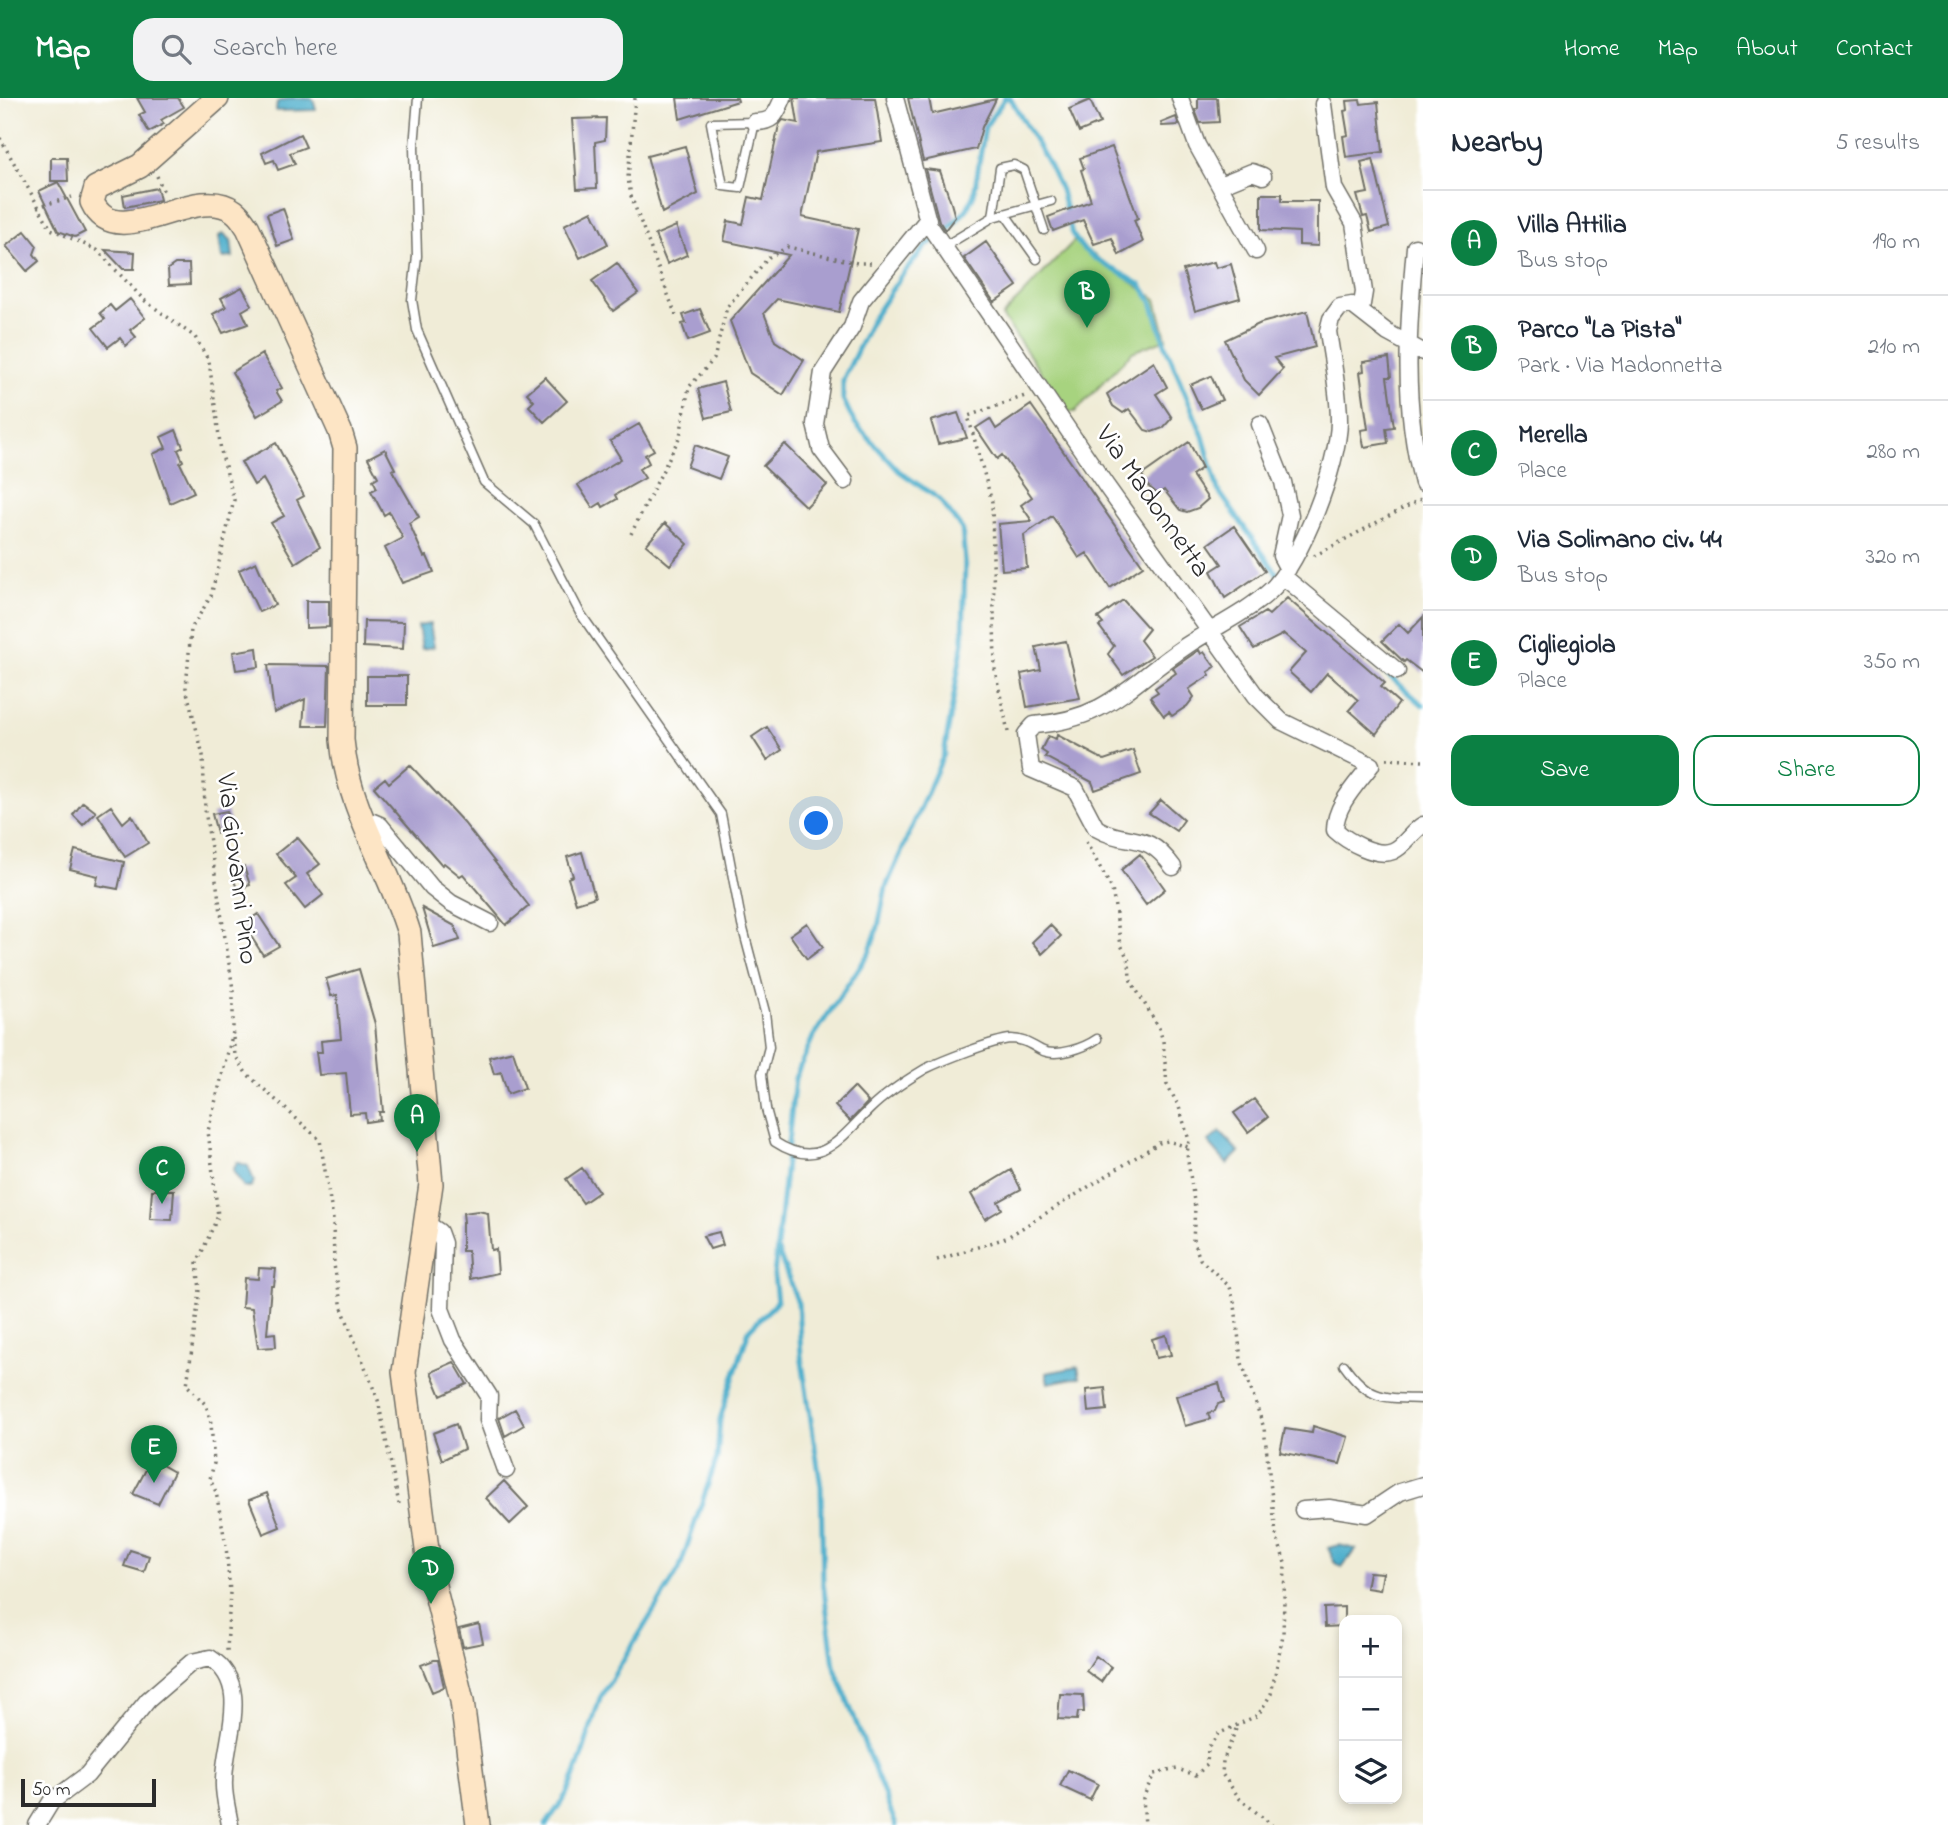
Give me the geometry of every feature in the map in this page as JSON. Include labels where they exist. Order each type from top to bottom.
[{"type":"street","points":[[217,98],[132,172],[102,184],[92,196],[97,214],[118,224],[202,205],[221,205],[241,217],[340,431],[347,470],[342,740],[345,774],[401,906],[409,933],[429,1143],[431,1184],[427,1224],[404,1372],[429,1565],[456,1667],[478,1825]]},
{"type":"street","points":[[755,122],[768,122],[775,116],[783,98]]},
{"type":"street","points":[[845,481],[821,449],[815,424],[823,372],[852,327],[861,301],[891,262],[928,222],[895,98]]},
{"type":"street","points":[[1180,98],[1198,145],[1256,251]]},
{"type":"street","points":[[1323,104],[1334,188],[1354,223],[1364,292],[1361,310]]},
{"type":"street","points":[[1220,185],[1252,172],[1263,176]]},
{"type":"street","name":"Via Madonnetta","points":[[928,222],[1107,487],[1268,710],[1281,721],[1371,765]]},
{"type":"street","points":[[1415,247],[1408,325],[1416,348]]},
{"type":"street","points":[[1173,867],[1161,850],[1149,842],[1096,828],[1075,788],[1031,769],[1026,734],[1034,725],[1067,723],[1089,715],[1268,593],[1286,573],[1333,466],[1339,421],[1328,331],[1331,319],[1340,307],[1352,305],[1388,333],[1416,348]]},
{"type":"street","points":[[1416,348],[1406,360],[1416,450],[1423,484]]},
{"type":"street","points":[[1260,424],[1283,482],[1290,515],[1281,556],[1286,573],[1396,671]]},
{"type":"street","points":[[1371,765],[1341,806],[1335,818],[1335,830],[1354,842],[1384,853],[1394,851],[1423,825]]},
{"type":"street","points":[[364,824],[373,822],[380,825],[432,888],[490,923]]},
{"type":"street","points":[[427,1224],[439,1232],[443,1243],[441,1308],[453,1340],[489,1396],[488,1420],[506,1470]]},
{"type":"street","points":[[1303,1510],[1329,1508],[1367,1514],[1400,1492],[1423,1485]]},
{"type":"street","points":[[37,1825],[51,1802],[87,1775],[148,1700],[192,1662],[210,1658],[223,1667],[232,1687],[232,1722],[223,1781],[230,1825]]},
{"type":"lane","points":[[418,98],[414,147],[417,256],[412,300],[417,330],[484,482],[534,524],[580,613],[721,814],[742,925],[766,1019],[769,1047],[762,1074],[766,1109],[775,1143],[788,1151],[809,1154],[827,1150],[845,1137],[890,1091],[938,1062],[1010,1039],[1027,1041],[1044,1052],[1083,1048],[1097,1039]]},
{"type":"lane","points":[[755,122],[740,188],[723,186],[710,123],[755,122]]},
{"type":"lane","points":[[993,217],[1000,168],[1014,165],[1024,170],[1044,230]]},
{"type":"lane","points":[[945,246],[993,217],[1051,201]]},
{"type":"lane","points":[[1005,214],[1037,259]]},
{"type":"lane","points":[[1345,1365],[1360,1387],[1371,1394],[1387,1398],[1423,1399]]},
{"type":"path","points":[[635,98],[628,177],[631,196],[676,316]]},
{"type":"path","name":"Via Giovanni Pino","points":[[0,138],[51,229],[97,250],[144,300],[195,337],[209,361],[220,451],[233,500],[211,596],[191,629],[186,688],[203,755],[205,810],[233,989],[233,1032],[208,1131],[218,1216],[197,1263],[200,1290],[187,1385],[206,1405],[211,1423],[214,1463],[210,1479],[216,1492],[226,1546],[230,1603],[223,1667]]},
{"type":"path","points":[[149,158],[172,212]]},
{"type":"path","points":[[37,207],[77,196],[92,196]]},
{"type":"path","points":[[631,534],[680,436],[689,387],[714,359],[727,307],[769,257],[788,247],[857,263],[891,262]]},
{"type":"path","points":[[1009,733],[995,670],[992,502],[968,416],[1043,390]]},
{"type":"path","points":[[1306,560],[1423,498]]},
{"type":"path","points":[[1371,765],[1384,759],[1423,761]]},
{"type":"path","points":[[1080,831],[1112,888],[1121,945],[1129,961],[1130,979],[1159,1028],[1167,1084],[1179,1107],[1189,1140],[1195,1208],[1193,1240],[1200,1259],[1230,1287],[1235,1305],[1241,1360],[1264,1428],[1276,1534],[1285,1563],[1283,1634],[1270,1694],[1258,1715],[1236,1728],[1218,1734],[1208,1748],[1207,1765],[1196,1775],[1177,1769],[1154,1774],[1143,1798],[1145,1825]]},
{"type":"path","points":[[233,1032],[235,1055],[246,1073],[320,1140],[334,1219],[334,1265],[342,1308],[377,1400],[400,1507]]},
{"type":"path","points":[[937,1260],[1006,1238],[1159,1143],[1168,1141],[1188,1147]]},
{"type":"path","points":[[1236,1728],[1223,1761],[1222,1774],[1240,1799],[1272,1825]]},
{"type":"green space","points":[[1074,241],[1156,299],[1166,339],[1132,352],[1075,412],[1069,412],[1002,316]]},
{"type":"water","points":[[291,98],[313,99],[316,110],[276,111],[277,102]]},
{"type":"water","points":[[224,234],[231,240],[233,257],[222,258],[219,236]]},
{"type":"water","points":[[430,624],[434,647],[422,649],[418,626]]},
{"type":"water","points":[[1220,1132],[1239,1152],[1227,1164],[1208,1142]]},
{"type":"water","points":[[237,1162],[248,1166],[254,1181],[251,1187],[244,1187],[233,1171]]},
{"type":"water","points":[[1078,1367],[1080,1377],[1048,1383],[1046,1373]]},
{"type":"water","points":[[1339,1545],[1356,1549],[1342,1567],[1335,1563],[1328,1548]]},
{"type":"building","points":[[137,98],[178,98],[184,107],[161,120],[164,124],[149,132],[139,115],[145,112]]},
{"type":"building","points":[[677,98],[737,98],[738,101],[680,119]]},
{"type":"building","points":[[794,98],[875,98],[882,142],[816,152],[802,217],[858,229],[839,312],[777,299],[764,313],[775,341],[804,360],[783,395],[750,373],[730,321],[789,255],[724,241],[728,221],[743,224],[749,197],[763,200],[779,125],[783,120],[798,123]]},
{"type":"building","points":[[908,98],[929,98],[932,114],[996,99],[982,127],[976,149],[923,161]]},
{"type":"building","points":[[1198,98],[1217,98],[1219,122],[1200,123],[1195,110],[1198,108]]},
{"type":"building","points":[[1090,100],[1100,123],[1079,132],[1069,109]]},
{"type":"building","points":[[1360,100],[1361,104],[1378,102],[1383,152],[1346,157],[1343,136],[1348,135],[1344,111],[1348,110],[1347,101]]},
{"type":"building","points":[[1176,117],[1179,125],[1162,126],[1161,123]]},
{"type":"building","points":[[606,118],[605,140],[595,142],[597,188],[577,189],[572,119]]},
{"type":"building","points":[[300,134],[306,147],[290,153],[295,164],[278,170],[274,160],[266,163],[262,153]]},
{"type":"building","points":[[685,146],[698,194],[662,213],[647,156]]},
{"type":"building","points":[[1112,147],[1138,218],[1134,220],[1143,242],[1119,255],[1112,238],[1094,244],[1083,220],[1053,231],[1048,217],[1091,201],[1080,158]]},
{"type":"building","points":[[51,158],[67,158],[68,181],[51,181]]},
{"type":"building","points":[[1373,159],[1389,227],[1371,232],[1367,216],[1363,217],[1357,195],[1368,193],[1361,162]]},
{"type":"building","points":[[925,169],[940,171],[951,203],[955,217],[945,230],[939,221]]},
{"type":"building","points":[[58,182],[85,232],[75,237],[58,231],[39,191]]},
{"type":"building","points":[[157,188],[160,200],[125,207],[123,195]]},
{"type":"building","points":[[1261,194],[1282,194],[1282,201],[1318,201],[1318,246],[1299,245],[1299,232],[1261,230]]},
{"type":"building","points":[[283,208],[294,240],[277,246],[267,214]]},
{"type":"building","points":[[592,211],[608,244],[580,258],[564,225]]},
{"type":"building","points":[[676,226],[687,255],[667,264],[655,235]]},
{"type":"building","points":[[25,231],[37,246],[34,254],[39,261],[27,271],[6,246]]},
{"type":"building","points":[[986,242],[1017,286],[994,302],[964,258]]},
{"type":"building","points":[[105,250],[135,252],[134,269],[123,269]]},
{"type":"building","points":[[1214,262],[1216,268],[1231,264],[1240,298],[1195,311],[1183,270]]},
{"type":"building","points":[[617,263],[638,293],[613,311],[592,281]]},
{"type":"building","points":[[175,264],[189,264],[190,284],[169,285],[168,269]]},
{"type":"building","points":[[242,287],[252,305],[242,311],[248,324],[223,333],[213,314],[226,307],[221,298]]},
{"type":"building","points":[[130,299],[145,318],[130,330],[136,337],[126,346],[120,338],[108,347],[93,328],[105,319],[100,313],[110,305],[115,311]]},
{"type":"building","points":[[700,309],[710,333],[688,341],[682,324],[686,323],[683,315]]},
{"type":"building","points":[[1307,311],[1315,347],[1274,358],[1283,369],[1259,395],[1244,380],[1225,340],[1261,323]]},
{"type":"building","points":[[262,354],[282,388],[276,391],[282,401],[257,416],[232,372]]},
{"type":"building","points":[[1389,358],[1391,377],[1387,377],[1394,427],[1386,428],[1388,443],[1364,447],[1361,430],[1368,429],[1360,372],[1364,371],[1363,362]]},
{"type":"building","points":[[1154,362],[1167,387],[1156,394],[1172,418],[1163,428],[1152,432],[1145,430],[1129,409],[1123,413],[1113,406],[1107,394]]},
{"type":"building","points":[[1211,376],[1222,400],[1201,409],[1190,385]]},
{"type":"building","points":[[545,377],[567,401],[544,422],[529,406],[534,401],[527,393]]},
{"type":"building","points":[[723,382],[731,412],[706,418],[698,389]]},
{"type":"building","points":[[1031,405],[1143,566],[1110,588],[1087,553],[1079,558],[1052,516],[1024,535],[1027,568],[1002,570],[998,524],[1032,521],[1021,505],[1032,497],[1002,455],[997,459],[976,428],[990,419],[996,429]]},
{"type":"building","points":[[958,413],[967,438],[938,444],[931,421]]},
{"type":"building","points":[[639,424],[654,450],[645,455],[649,463],[639,469],[645,478],[615,495],[617,499],[603,507],[601,503],[593,508],[578,485],[621,459],[610,441]]},
{"type":"building","points":[[176,430],[183,447],[178,450],[183,461],[180,463],[194,492],[170,503],[153,454],[166,448],[161,437]]},
{"type":"building","points":[[1189,442],[1202,468],[1192,475],[1208,499],[1198,508],[1187,512],[1180,510],[1164,490],[1158,494],[1148,486],[1142,475]]},
{"type":"building","points":[[276,443],[304,496],[297,500],[320,547],[295,563],[271,523],[284,516],[263,479],[254,485],[241,462]]},
{"type":"building","points":[[785,444],[827,485],[806,507],[763,466]]},
{"type":"building","points":[[695,445],[728,457],[719,479],[687,467]]},
{"type":"building","points":[[385,449],[395,469],[392,470],[419,517],[409,523],[434,572],[402,583],[385,548],[403,538],[389,512],[384,515],[371,491],[377,488],[373,480],[378,477],[368,458]]},
{"type":"building","points":[[665,523],[688,544],[670,565],[646,545]]},
{"type":"building","points":[[1234,526],[1265,571],[1225,598],[1211,571],[1222,564],[1208,544]]},
{"type":"building","points":[[256,562],[275,605],[259,612],[239,570]]},
{"type":"building","points":[[1287,598],[1385,683],[1381,687],[1399,703],[1376,734],[1349,710],[1358,700],[1327,673],[1311,692],[1289,672],[1306,653],[1284,634],[1254,649],[1240,627],[1265,612],[1269,615]]},
{"type":"building","points":[[1123,600],[1149,629],[1140,640],[1152,656],[1123,675],[1108,654],[1114,646],[1099,626],[1103,624],[1098,618]]},
{"type":"building","points":[[306,601],[329,601],[329,627],[306,628]]},
{"type":"building","points":[[1423,617],[1423,673],[1406,660],[1404,662],[1382,641],[1399,624],[1408,633]]},
{"type":"building","points":[[364,621],[404,622],[403,649],[363,647]]},
{"type":"building","points":[[1066,641],[1080,698],[1027,707],[1021,674],[1041,670],[1036,647]]},
{"type":"building","points":[[257,648],[259,667],[236,670],[233,652]]},
{"type":"building","points":[[1199,650],[1201,654],[1204,652],[1215,667],[1208,672],[1210,675],[1189,689],[1194,697],[1187,706],[1172,716],[1169,712],[1164,716],[1150,697],[1158,692],[1155,688],[1176,673],[1173,668]]},
{"type":"building","points":[[268,665],[329,666],[327,726],[303,726],[305,699],[274,713]]},
{"type":"building","points":[[367,676],[407,676],[407,705],[367,705]]},
{"type":"building","points":[[767,727],[782,750],[767,760],[752,737]]},
{"type":"building","points":[[1057,735],[1104,760],[1133,750],[1141,774],[1095,790],[1092,782],[1045,757],[1047,754],[1041,750],[1048,736],[1056,739]]},
{"type":"building","points":[[410,765],[464,823],[529,906],[506,925],[463,874],[460,876],[444,863],[442,865],[374,787],[385,778],[389,783]]},
{"type":"building","points":[[1161,800],[1184,820],[1176,831],[1149,813]]},
{"type":"building","points":[[83,802],[96,812],[83,825],[73,815]]},
{"type":"building","points":[[111,806],[123,823],[132,815],[148,843],[125,857],[98,815]]},
{"type":"building","points":[[227,811],[232,829],[217,833],[212,814]]},
{"type":"building","points":[[297,837],[320,864],[307,874],[323,895],[305,909],[286,885],[296,878],[276,854]]},
{"type":"building","points":[[75,850],[124,862],[118,889],[96,885],[98,876],[70,869]]},
{"type":"building","points":[[582,852],[595,897],[576,903],[568,878],[573,876],[567,857]]},
{"type":"building","points":[[1140,854],[1165,889],[1146,905],[1121,870]]},
{"type":"building","points":[[244,867],[250,885],[237,889],[231,871]]},
{"type":"building","points":[[422,908],[455,926],[460,940],[434,948]]},
{"type":"building","points":[[258,914],[279,946],[263,955],[243,924]]},
{"type":"building","points":[[807,923],[823,947],[807,959],[790,935]]},
{"type":"building","points":[[1050,925],[1061,936],[1042,954],[1032,942]]},
{"type":"building","points":[[359,969],[375,1024],[383,1112],[379,1112],[380,1120],[366,1122],[365,1113],[350,1114],[346,1073],[319,1075],[316,1052],[322,1052],[321,1041],[341,1039],[337,995],[331,996],[326,979]]},
{"type":"building","points":[[513,1051],[525,1088],[508,1094],[501,1072],[494,1074],[489,1057]]},
{"type":"building","points":[[854,1087],[868,1102],[850,1121],[835,1106]]},
{"type":"building","points":[[1254,1099],[1268,1117],[1248,1132],[1234,1113]]},
{"type":"building","points":[[582,1168],[599,1192],[583,1203],[566,1179]]},
{"type":"building","points":[[1011,1170],[1021,1189],[998,1202],[1002,1209],[985,1219],[971,1194]]},
{"type":"building","points":[[152,1190],[174,1190],[172,1220],[150,1219]]},
{"type":"building","points":[[463,1213],[488,1213],[491,1250],[496,1249],[498,1273],[470,1279],[468,1251],[462,1251]]},
{"type":"building","points":[[719,1232],[723,1245],[710,1249],[703,1236]]},
{"type":"building","points":[[259,1268],[276,1269],[274,1286],[271,1286],[267,1334],[275,1333],[276,1347],[258,1348],[252,1308],[242,1307],[244,1278],[258,1279]]},
{"type":"building","points":[[1166,1335],[1171,1355],[1156,1358],[1152,1339]]},
{"type":"building","points":[[454,1362],[467,1384],[441,1396],[431,1372]]},
{"type":"building","points":[[1219,1383],[1224,1402],[1218,1404],[1215,1411],[1208,1413],[1210,1419],[1185,1426],[1176,1396]]},
{"type":"building","points":[[1105,1388],[1107,1410],[1088,1412],[1086,1390]]},
{"type":"building","points":[[515,1409],[524,1425],[505,1436],[499,1418]]},
{"type":"building","points":[[456,1424],[464,1449],[442,1460],[433,1433]]},
{"type":"building","points":[[1313,1426],[1348,1437],[1340,1464],[1280,1452],[1285,1429],[1312,1433]]},
{"type":"building","points":[[149,1464],[156,1468],[160,1464],[174,1472],[158,1504],[133,1494]]},
{"type":"building","points":[[504,1481],[528,1507],[510,1524],[486,1498]]},
{"type":"building","points":[[267,1493],[280,1527],[263,1534],[249,1500]]},
{"type":"building","points":[[130,1550],[149,1556],[144,1572],[124,1566]]},
{"type":"building","points":[[1369,1572],[1383,1573],[1380,1590],[1366,1588]]},
{"type":"building","points":[[1344,1607],[1344,1615],[1339,1615],[1339,1626],[1325,1627],[1324,1608]]},
{"type":"building","points":[[479,1624],[483,1643],[463,1647],[459,1629]]},
{"type":"building","points":[[1096,1656],[1111,1667],[1101,1682],[1086,1671]]},
{"type":"building","points":[[438,1660],[444,1687],[432,1692],[421,1665]]},
{"type":"building","points":[[1060,1694],[1083,1695],[1084,1712],[1078,1712],[1077,1720],[1058,1719]]},
{"type":"building","points":[[1068,1770],[1098,1784],[1090,1800],[1060,1786]]},
{"type":"waterway","points":[[546,1825],[566,1795],[600,1698],[679,1570],[717,1458],[720,1419],[749,1330],[777,1302],[774,1275],[795,1078],[813,1037],[869,953],[878,927],[886,887],[944,754],[963,642],[965,561],[962,529],[939,499],[899,471],[854,422],[843,399],[843,380],[873,318],[901,276],[926,246],[946,232],[967,209],[974,194],[985,127],[1005,98]]},
{"type":"waterway","points":[[1010,98],[1061,190],[1072,234],[1083,249],[1096,259],[1141,285],[1152,302],[1166,347],[1203,436],[1218,490],[1280,578]]},
{"type":"waterway","points":[[1333,627],[1423,705]]},
{"type":"waterway","points":[[778,1251],[798,1303],[801,1355],[821,1487],[823,1582],[834,1666],[896,1825]]},
{"type":"place","name":"Parco \"La Pista\"","points":[[1087,328]]},
{"type":"place","name":"Villa Attilia","points":[[417,1152]]},
{"type":"place","name":"Merella","points":[[162,1204]]},
{"type":"place","name":"Cigliegiola","points":[[154,1483]]},
{"type":"place","name":"Via Solimano civ. 44","points":[[431,1604]]}]
